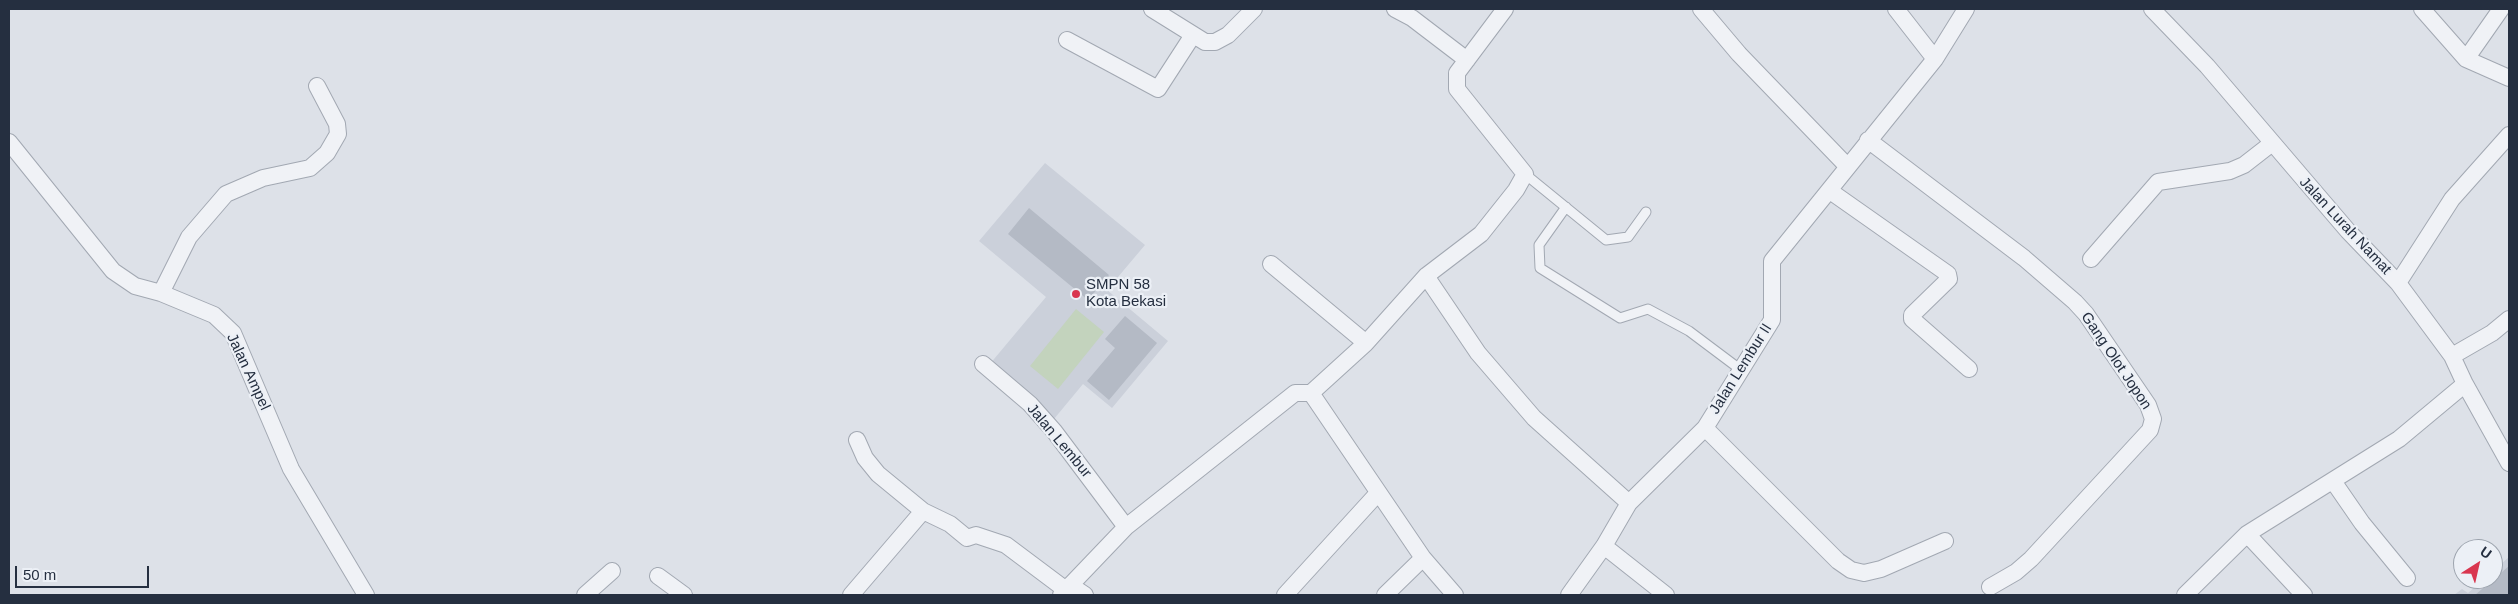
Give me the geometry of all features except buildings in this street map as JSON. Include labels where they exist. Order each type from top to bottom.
[{"type":"street","points":[[1152,9],[1205,42],[1215,42],[1228,35],[1254,9]]},
{"type":"street","points":[[1395,9],[1412,18],[1467,60]]},
{"type":"street","points":[[1066,590],[1126,527],[1295,393],[1311,392],[1366,343],[1426,276],[1482,234],[1516,190],[1525,174],[1457,89],[1457,73],[1505,9]]},
{"type":"street","points":[[1701,9],[1739,54],[1848,167]]},
{"type":"street","points":[[1896,9],[1935,60]]},
{"type":"street","name":"Jalan Lembur II","points":[[1569,595],[1604,546],[1629,504],[1705,428],[1772,320],[1772,261],[1868,140],[1935,60],[1966,9]]},
{"type":"street","name":"Jalan Lurah Namat","points":[[2152,9],[2207,66],[2348,232],[2398,283],[2452,356],[2465,384],[2509,463]]},
{"type":"street","points":[[2422,9],[2466,59],[2509,78]]},
{"type":"street","points":[[2466,59],[2501,9]]},
{"type":"street","points":[[1067,40],[1158,90],[1193,35]]},
{"type":"street","points":[[161,293],[189,237],[226,194],[263,178],[310,168],[327,153],[338,134],[337,124],[317,86]]},
{"type":"street","points":[[2398,283],[2452,199],[2509,135]]},
{"type":"street","name":"Gang Olot Jopon","points":[[1868,140],[2024,258],[2075,302],[2086,314],[2148,405],[2153,420],[2150,430],[2031,559],[2016,572],[1990,587]]},
{"type":"street","name":"Jalan Ampel","points":[[9,142],[113,271],[135,286],[161,293],[214,315],[233,333],[291,469],[366,595]]},
{"type":"street","points":[[2091,259],[2158,182],[2230,171],[2244,165],[2272,144]]},
{"type":"street","points":[[1830,190],[1948,274],[1949,279],[1912,314],[1912,319],[1969,369]]},
{"type":"street","points":[[1271,264],[1366,343]]},
{"type":"street","points":[[1426,276],[1478,353],[1534,418],[1629,504]]},
{"type":"street","points":[[2452,356],[2492,333],[2509,319]]},
{"type":"street","name":"Jalan Lembur","points":[[983,364],[1030,404],[1054,431],[1126,527]]},
{"type":"street","points":[[2185,595],[2247,534],[2399,439],[2465,384]]},
{"type":"street","points":[[1311,392],[1423,558],[1455,595]]},
{"type":"street","points":[[1705,428],[1838,561],[1851,570],[1864,573],[1881,568],[1945,541]]},
{"type":"street","points":[[857,440],[865,458],[878,474],[923,511],[950,524],[967,538],[976,535],[1006,545],[1066,590],[1085,595]]},
{"type":"street","points":[[2333,481],[2362,523],[2407,578]]},
{"type":"street","points":[[1285,595],[1378,492]]},
{"type":"street","points":[[851,595],[923,511]]},
{"type":"street","points":[[2247,534],[2304,595]]},
{"type":"street","points":[[1604,546],[1666,595]]},
{"type":"street","points":[[1386,595],[1423,558]]},
{"type":"street","points":[[585,595],[612,572]]},
{"type":"street","points":[[658,576],[684,595]]},
{"type":"lane","points":[[1525,174],[1606,240],[1628,236],[1646,212]]},
{"type":"lane","points":[[1566,207],[1539,245],[1540,268],[1620,318],[1648,309],[1688,331],[1741,370]]},
{"type":"shaded area","name":"SMPN 58 Kota Bekasi","points":[[1045,163],[1145,245],[1107,290],[1168,341],[1112,408],[1083,384],[1054,419],[989,365],[1046,297],[979,241]]},
{"type":"shaded area","points":[[2509,557],[2509,595],[2454,595],[2462,589],[2468,593],[2473,589],[2503,589],[2503,562]]},
{"type":"green space","points":[[1076,309],[1104,332],[1058,389],[1030,366]]},
{"type":"place","name":"SMPN 58 Kota Bekasi","points":[[1076,294]]}]
